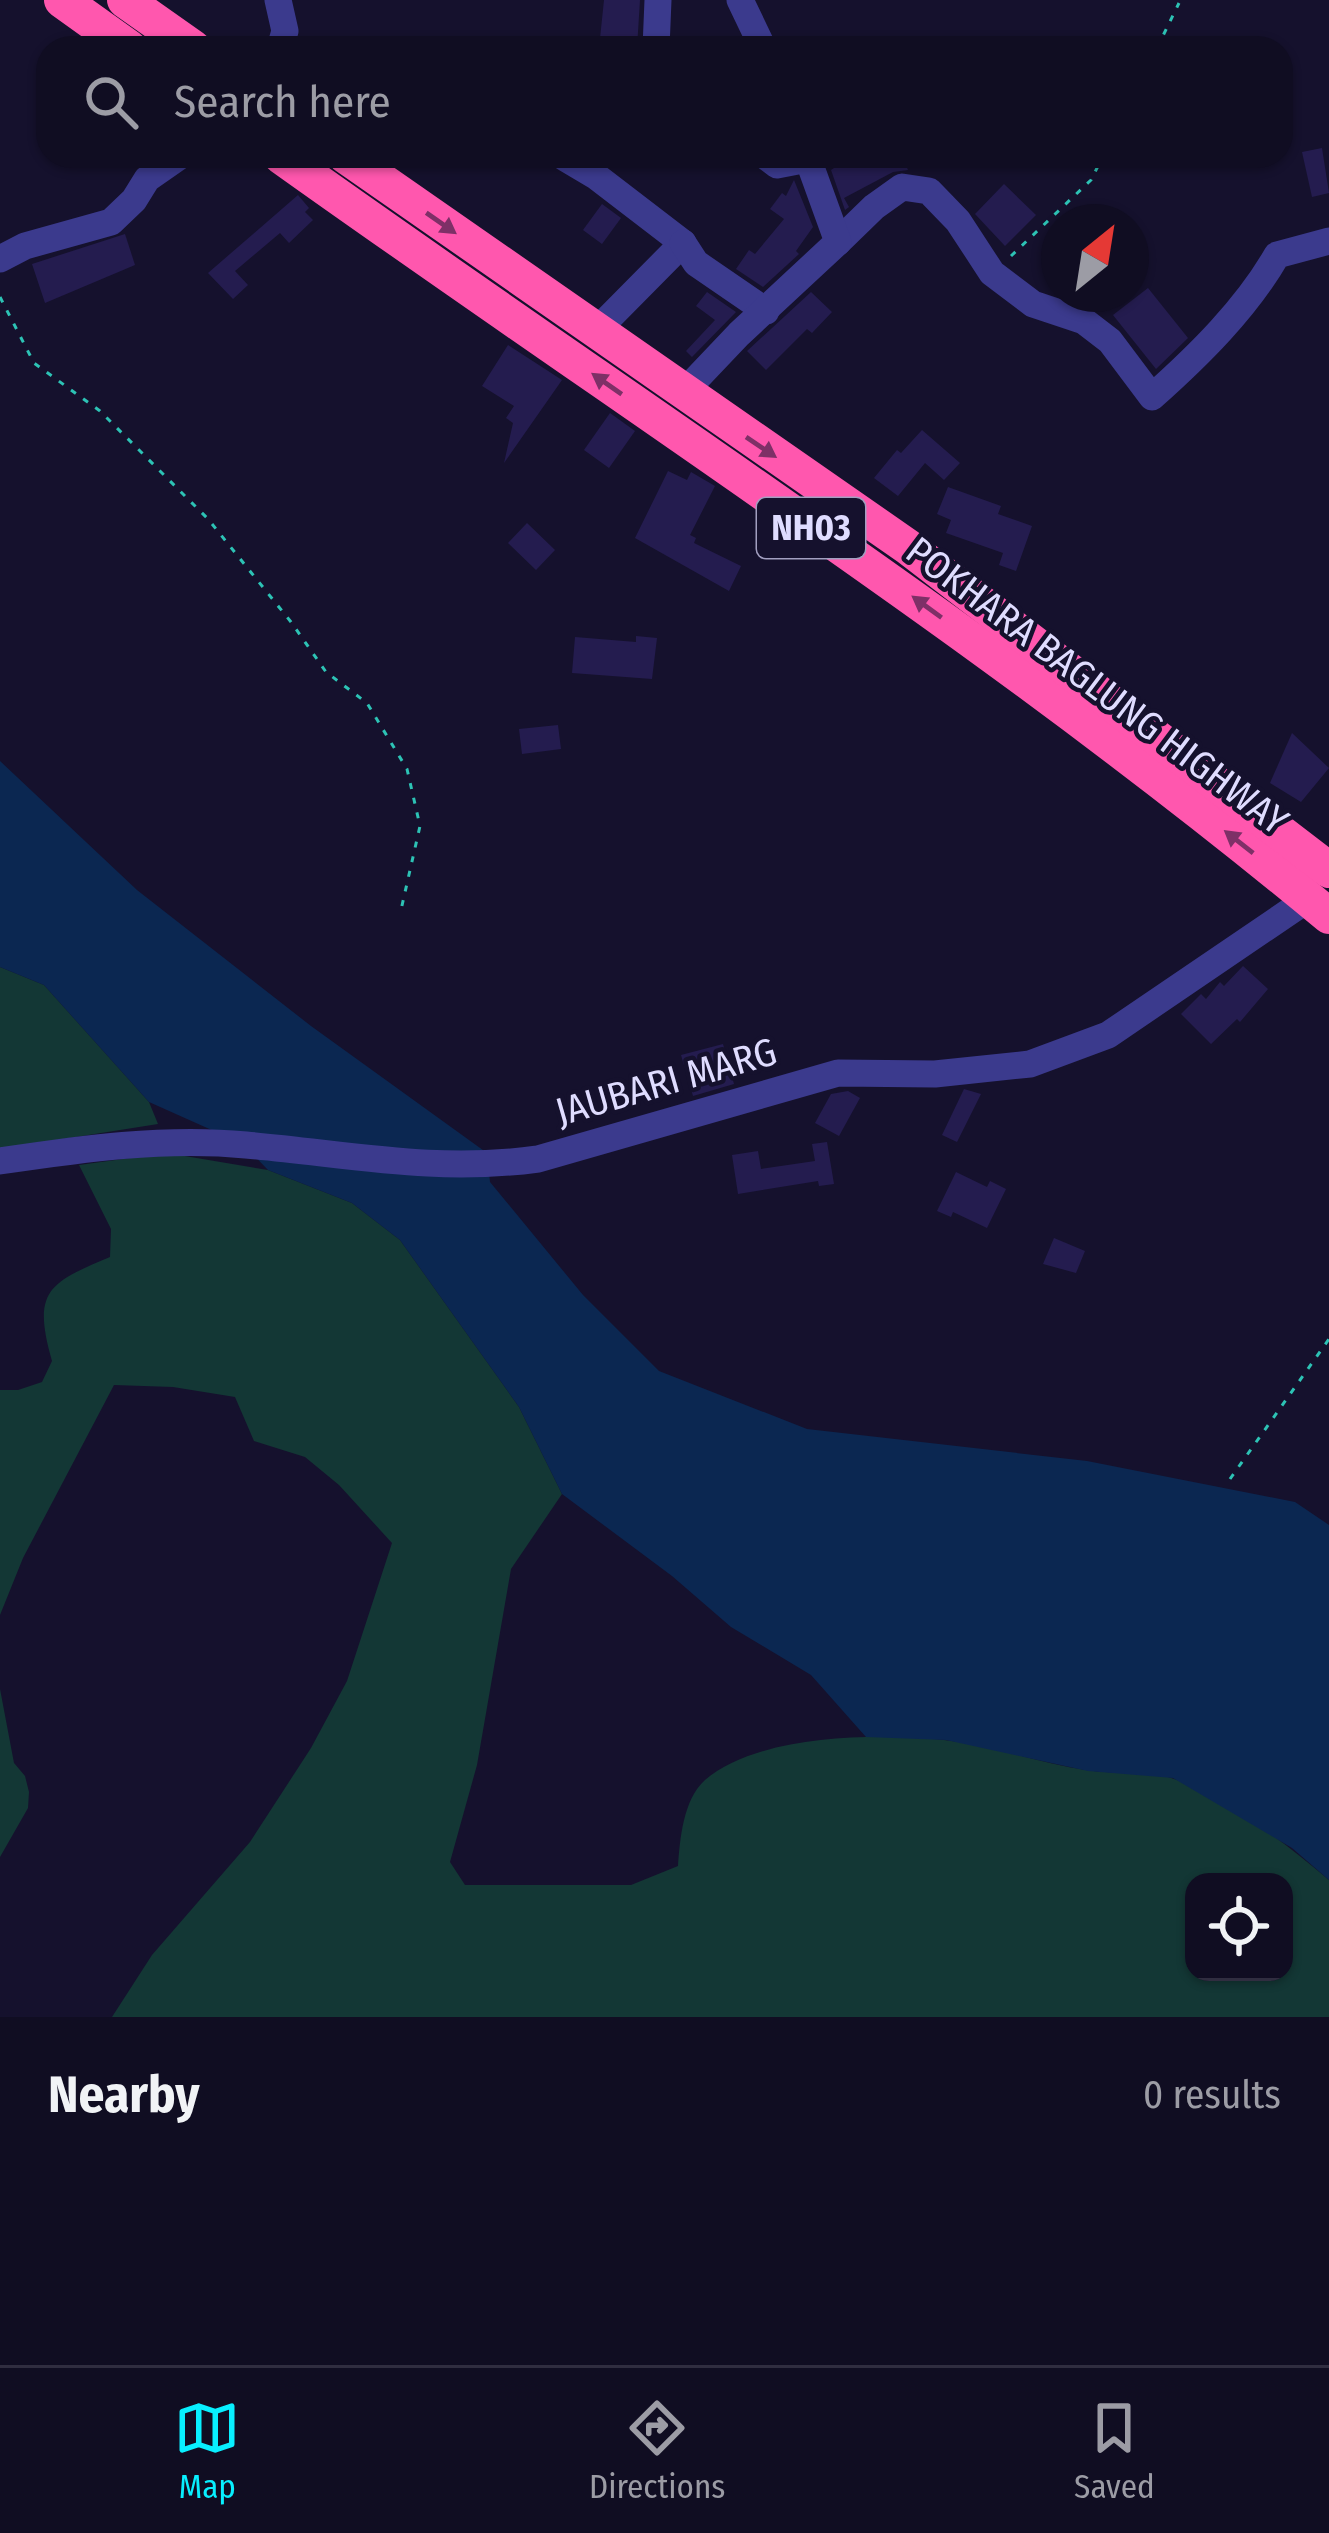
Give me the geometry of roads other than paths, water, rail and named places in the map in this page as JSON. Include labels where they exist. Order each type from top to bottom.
[{"type":"highway","points":[[62,0],[112,36]]},
{"type":"highway","points":[[125,0],[176,36]]},
{"type":"highway","name":"POKHARA BAGLUNG HIGHWAY","points":[[297,168],[924,604],[1322,895]]},
{"type":"highway","name":"POKHARA BAGLUNG HIGHWAY","points":[[363,168],[908,547],[1322,895]]},
{"type":"street","points":[[278,0],[284,36]]},
{"type":"street","points":[[656,36],[658,0]]},
{"type":"street","points":[[740,0],[757,36]]},
{"type":"street","points":[[0,259],[25,246],[111,222],[147,179],[163,168]]},
{"type":"street","points":[[580,168],[683,242],[696,263],[766,311]]},
{"type":"street","points":[[812,168],[838,242]]},
{"type":"street","points":[[682,394],[874,207],[902,187],[928,190],[958,221],[992,273],[1034,304],[1084,321],[1110,341],[1152,398],[1195,358],[1277,255],[1329,241]]},
{"type":"street","points":[[595,332],[683,242]]},
{"type":"street","name":"JAUBARI MARG","points":[[0,1161],[96,1147],[221,1144],[397,1164],[488,1166],[538,1159],[838,1073],[935,1073],[1030,1064],[1108,1035],[1322,895]]},
{"type":"water","points":[[0,761],[137,890],[311,1026],[487,1153],[490,1182],[583,1295],[659,1371],[807,1429],[1087,1461],[1295,1502],[1329,1525],[1329,1880],[1292,1848],[1173,1778],[1088,1771],[946,1740],[866,1737],[811,1675],[731,1627],[562,1494],[519,1407],[400,1240],[352,1203],[268,1170],[243,1144],[149,1102],[44,985],[0,967]]}]
